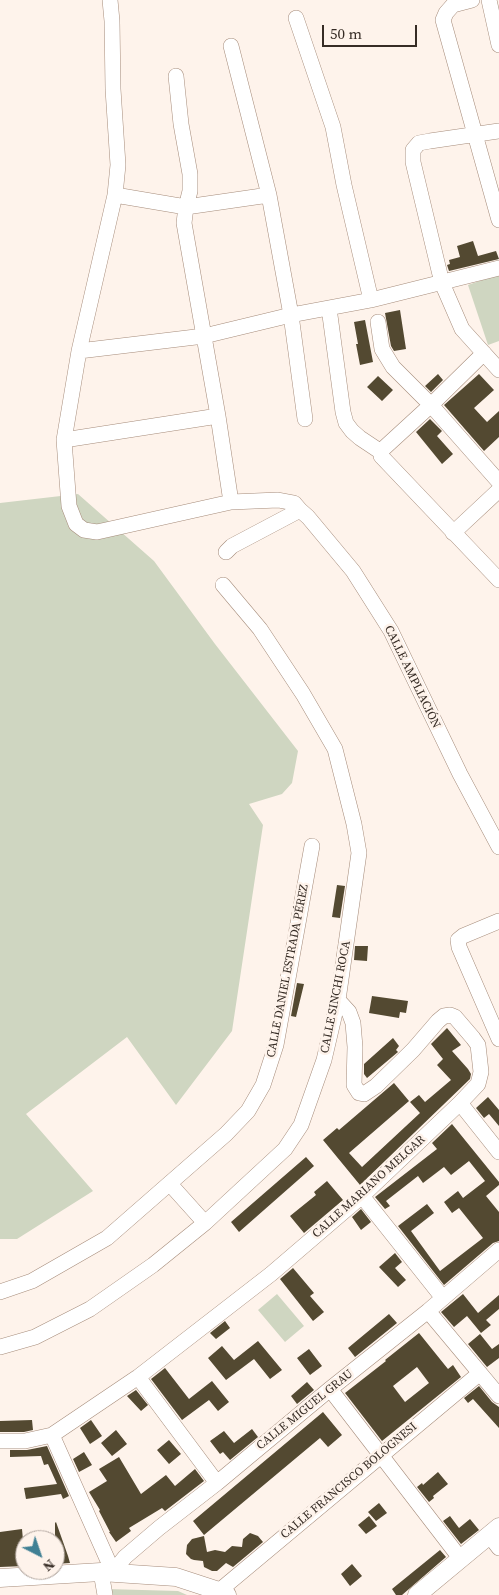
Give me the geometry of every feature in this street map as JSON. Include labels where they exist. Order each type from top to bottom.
[{"type":"street","points":[[110,0],[118,165],[115,195],[79,351],[64,440],[69,506],[76,524],[84,530],[97,532],[231,502],[278,500],[294,503],[304,513],[232,546],[226,552]]},
{"type":"street","points":[[472,0],[453,5],[446,12],[444,20],[499,220]]},
{"type":"street","points":[[489,0],[499,45]]},
{"type":"street","points":[[296,18],[333,128],[344,185],[371,300]]},
{"type":"street","points":[[231,46],[269,195],[291,315],[305,419]]},
{"type":"street","points":[[176,76],[181,124],[190,174],[190,191],[184,222],[231,502]]},
{"type":"street","points":[[499,131],[419,143],[413,150],[413,162],[442,283],[462,328],[499,370]]},
{"type":"street","points":[[115,195],[186,207],[269,195]]},
{"type":"street","points":[[79,351],[204,336],[291,315],[371,300],[499,268]]},
{"type":"street","points":[[329,308],[342,412],[346,423],[360,438],[381,452],[381,456],[499,580]]},
{"type":"street","points":[[378,322],[382,349],[393,367],[431,405],[499,482]]},
{"type":"street","points":[[381,452],[484,353]]},
{"type":"street","points":[[64,440],[218,416]]},
{"type":"street","points":[[453,532],[499,490]]},
{"type":"street","name":"CALLE AMPLIACIÓN","points":[[304,513],[353,571],[391,631],[460,774],[499,847]]},
{"type":"street","name":"CALLE SINCHI ROCA","points":[[0,1346],[35,1337],[90,1309],[153,1264],[205,1222],[285,1149],[301,1124],[324,1060],[338,1000],[359,853],[354,824],[335,748],[303,694],[260,629],[223,585]]},
{"type":"street","name":"CALLE DANIEL ESTRADA PÉREZ","points":[[0,1292],[32,1281],[107,1238],[226,1134],[248,1111],[263,1085],[276,1045],[312,846]]},
{"type":"street","points":[[499,921],[463,936],[458,940],[459,947],[499,1039]]},
{"type":"street","name":"CALLE MARIANO MELGAR","points":[[0,1441],[25,1441],[52,1434],[138,1377],[271,1274],[362,1196],[478,1084],[481,1072],[476,1041],[455,1017],[450,1015],[444,1016],[438,1021],[413,1050],[376,1086],[364,1094],[359,1094],[354,1085],[355,1041],[353,1022],[349,1012],[338,1000]]},
{"type":"street","points":[[460,1103],[499,1152]]},
{"type":"street","points":[[170,1184],[205,1222]]},
{"type":"street","points":[[362,1196],[443,1298]]},
{"type":"street","name":"CALLE MIGUEL GRAU","points":[[107,1572],[428,1311],[499,1250]]},
{"type":"street","points":[[428,1311],[499,1396]]},
{"type":"street","name":"CALLE FRANCISCO BOLOGNESI","points":[[223,1593],[381,1455],[480,1373]]},
{"type":"street","points":[[138,1377],[217,1483]]},
{"type":"street","points":[[330,1389],[460,1558]]},
{"type":"street","points":[[52,1434],[107,1572],[105,1595]]},
{"type":"street","points":[[417,1595],[460,1558],[496,1537]]},
{"type":"street","points":[[0,1578],[107,1572],[176,1577],[223,1593]]},
{"type":"green space","points":[[499,274],[499,341],[488,345],[468,285]]},
{"type":"green space","points":[[78,494],[154,561],[215,644],[298,751],[292,783],[282,794],[249,804],[263,825],[232,1031],[176,1105],[127,1037],[26,1114],[93,1191],[17,1239],[0,1239],[0,503]]},
{"type":"green space","points":[[277,1294],[304,1326],[285,1342],[258,1310]]},
{"type":"green space","points":[[106,1589],[178,1591],[187,1595],[107,1595]]},
{"type":"building","points":[[473,241],[478,256],[496,251],[499,259],[449,271],[447,265],[450,264],[449,260],[460,257],[457,246]]},
{"type":"building","points":[[400,310],[406,349],[394,351],[391,346],[385,313]]},
{"type":"building","points":[[365,320],[373,362],[360,365],[354,322]]},
{"type":"building","points":[[438,374],[443,380],[431,392],[425,386]]},
{"type":"building","points":[[479,374],[494,390],[474,408],[487,422],[499,411],[499,437],[484,451],[444,405]]},
{"type":"building","points":[[378,376],[393,390],[382,401],[367,387]]},
{"type":"building","points":[[430,419],[442,431],[437,436],[453,454],[442,464],[416,432]]},
{"type":"building","points":[[337,885],[345,886],[340,918],[332,917]]},
{"type":"building","points":[[355,946],[368,946],[367,961],[354,960]]},
{"type":"building","points":[[297,983],[304,984],[296,1017],[291,1016]]},
{"type":"building","points":[[372,996],[408,1001],[406,1013],[400,1012],[399,1018],[369,1013]]},
{"type":"building","points":[[447,1028],[461,1045],[452,1051],[468,1069],[471,1074],[470,1079],[360,1185],[323,1140],[337,1128],[339,1130],[394,1083],[409,1101],[349,1153],[362,1167],[420,1113],[410,1102],[419,1095],[425,1102],[451,1080],[437,1065],[443,1059],[431,1044]]},
{"type":"building","points":[[393,1038],[399,1046],[396,1050],[398,1052],[367,1078],[364,1074],[364,1064]]},
{"type":"building","points":[[488,1097],[499,1110],[499,1126],[489,1114],[484,1118],[476,1108]]},
{"type":"building","points":[[452,1124],[499,1182],[499,1185],[486,1196],[499,1212],[499,1241],[493,1243],[444,1285],[398,1226],[427,1204],[434,1213],[411,1231],[440,1271],[483,1238],[459,1208],[452,1213],[444,1202],[458,1191],[463,1198],[485,1181],[469,1161],[451,1175],[444,1167],[423,1183],[418,1176],[386,1201],[390,1206],[385,1209],[375,1197],[437,1149],[432,1143]]},
{"type":"building","points":[[306,1157],[314,1166],[239,1232],[231,1222]]},
{"type":"building","points":[[327,1181],[343,1200],[304,1233],[290,1216],[316,1195],[314,1192]]},
{"type":"building","points":[[361,1209],[371,1222],[361,1230],[352,1217]]},
{"type":"building","points":[[395,1253],[402,1262],[395,1268],[406,1280],[398,1287],[379,1267]]},
{"type":"building","points":[[293,1268],[314,1293],[310,1296],[324,1312],[313,1321],[280,1279]]},
{"type":"building","points":[[463,1294],[478,1313],[499,1295],[499,1309],[486,1320],[491,1325],[481,1333],[467,1316],[454,1327],[441,1312]]},
{"type":"building","points":[[389,1314],[397,1323],[355,1357],[348,1348]]},
{"type":"building","points":[[225,1321],[230,1328],[216,1339],[210,1333]]},
{"type":"building","points":[[419,1333],[448,1369],[453,1365],[461,1377],[382,1441],[345,1393]],"holes":[[[417,1367],[429,1383],[405,1402],[393,1386]]]},
{"type":"building","points":[[480,1334],[492,1349],[499,1344],[499,1358],[487,1367],[468,1344]]},
{"type":"building","points":[[258,1341],[282,1370],[270,1379],[254,1359],[226,1380],[208,1358],[222,1346],[234,1360]]},
{"type":"building","points":[[309,1349],[322,1366],[310,1375],[297,1358]]},
{"type":"building","points":[[165,1368],[189,1399],[212,1381],[229,1402],[218,1411],[209,1400],[182,1420],[151,1379]]},
{"type":"building","points":[[307,1382],[314,1390],[297,1404],[291,1396]]},
{"type":"building","points":[[479,1386],[492,1402],[499,1407],[499,1428],[473,1399],[468,1403],[464,1398]]},
{"type":"building","points":[[136,1390],[148,1405],[141,1411],[127,1396]]},
{"type":"building","points":[[323,1412],[342,1435],[328,1447],[320,1438],[204,1535],[193,1521]]},
{"type":"building","points":[[32,1420],[33,1430],[0,1432],[0,1421]]},
{"type":"building","points":[[91,1420],[102,1436],[90,1444],[80,1428]]},
{"type":"building","points":[[252,1429],[258,1437],[230,1460],[223,1452],[220,1454],[210,1441],[224,1431],[234,1443]]},
{"type":"building","points":[[116,1430],[127,1444],[112,1456],[101,1443]]},
{"type":"building","points":[[169,1440],[181,1454],[169,1464],[157,1450]]},
{"type":"building","points":[[47,1446],[69,1496],[63,1499],[61,1494],[26,1499],[24,1488],[57,1484],[48,1464],[44,1465],[41,1456],[10,1457],[10,1450],[27,1450]]},
{"type":"building","points":[[84,1452],[92,1465],[79,1472],[73,1459]]},
{"type":"building","points":[[119,1457],[141,1494],[166,1475],[175,1486],[195,1469],[204,1481],[165,1511],[162,1508],[129,1528],[131,1531],[116,1542],[89,1492],[107,1481],[99,1469]]},
{"type":"building","points":[[438,1472],[448,1484],[433,1496],[434,1498],[429,1502],[417,1487],[422,1483],[423,1485]]},
{"type":"building","points":[[379,1503],[387,1513],[376,1521],[368,1512]]},
{"type":"building","points":[[369,1516],[377,1526],[366,1534],[358,1525]]},
{"type":"building","points":[[450,1516],[459,1528],[470,1519],[479,1530],[461,1544],[443,1521]]},
{"type":"building","points":[[56,1522],[59,1530],[55,1530]]},
{"type":"building","points":[[22,1529],[15,1530],[15,1566],[0,1567],[0,1532]]},
{"type":"building","points":[[250,1533],[258,1536],[263,1542],[233,1567],[226,1563],[217,1571],[212,1571],[204,1567],[203,1561],[191,1559],[186,1554],[187,1545],[192,1539],[204,1536],[207,1552],[215,1550],[225,1552],[232,1546],[242,1547],[243,1539]]},
{"type":"building","points":[[65,1548],[70,1563],[65,1563]]},
{"type":"building","points":[[440,1550],[446,1557],[402,1595],[396,1595],[392,1589]]},
{"type":"building","points":[[352,1564],[362,1576],[350,1586],[341,1574]]}]
